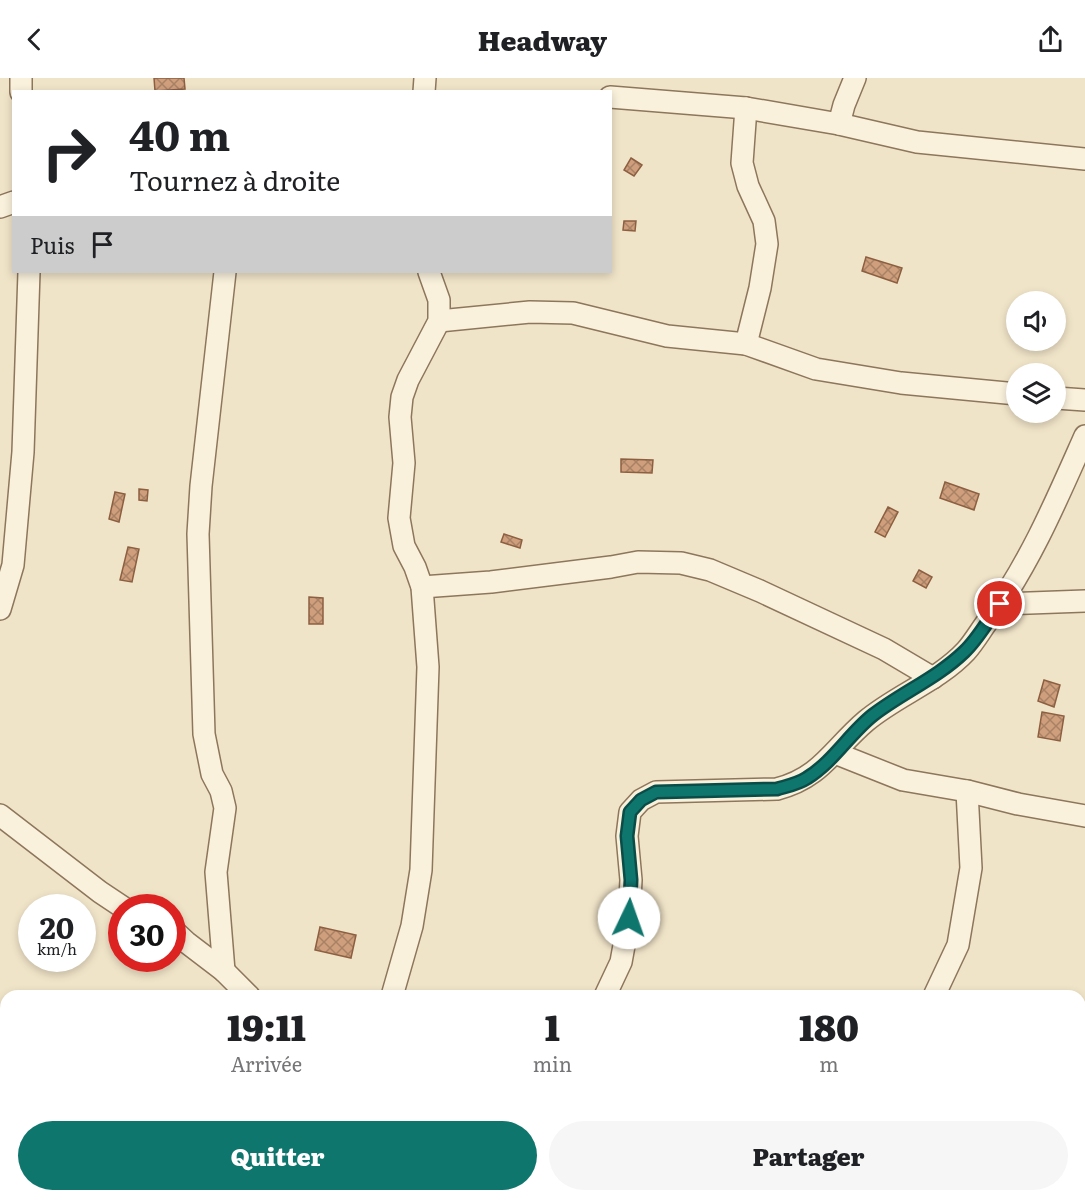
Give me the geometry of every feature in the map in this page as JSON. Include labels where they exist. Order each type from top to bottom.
[{"type":"street","points":[[839,124],[855,78]]},
{"type":"street","points":[[612,97],[746,108],[839,124],[917,142],[1085,159]]},
{"type":"street","points":[[746,108],[741,164],[764,221],[767,243],[760,288],[746,344]]},
{"type":"street","points":[[0,609],[13,565],[23,452],[29,273]]},
{"type":"street","points":[[224,971],[216,872],[225,808],[221,791],[212,774],[204,734],[198,534],[201,486],[225,273]]},
{"type":"street","points":[[394,990],[412,926],[421,870],[428,667],[422,587],[404,546],[399,518],[404,463],[400,417],[402,397],[408,380],[439,321],[439,300],[429,273]]},
{"type":"street","points":[[439,321],[530,312],[573,313],[667,336],[746,344],[816,369],[901,383],[1006,393]]},
{"type":"street","points":[[1066,399],[1085,400]]},
{"type":"street","points":[[608,990],[621,962],[629,918],[631,880],[628,828],[630,812],[641,800],[656,792],[777,789],[794,785],[808,777],[872,716],[892,701],[933,678],[966,651],[1000,604],[1040,537],[1085,436]]},
{"type":"street","points":[[422,587],[491,582],[638,562],[681,563],[710,570],[760,591],[884,649],[933,678]]},
{"type":"street","points":[[1000,604],[1085,601]]},
{"type":"street","points":[[835,753],[903,780],[1085,816]]},
{"type":"street","points":[[937,990],[958,945],[970,868],[967,791]]},
{"type":"street","points":[[0,815],[108,897]]},
{"type":"street","points":[[186,942],[224,971],[243,990]]},
{"type":"building","points":[[154,78],[184,78],[185,89],[155,90]]},
{"type":"building","points":[[631,158],[642,165],[634,176],[624,170]]},
{"type":"building","points":[[624,221],[636,221],[635,231],[623,230]]},
{"type":"building","points":[[866,257],[902,268],[897,283],[862,271]]},
{"type":"building","points":[[621,459],[653,460],[652,473],[621,472]]},
{"type":"building","points":[[945,482],[979,494],[974,510],[940,498]]},
{"type":"building","points":[[139,489],[148,490],[147,501],[139,500]]},
{"type":"building","points":[[115,492],[125,494],[119,522],[109,519]]},
{"type":"building","points":[[888,507],[898,512],[885,537],[875,532]]},
{"type":"building","points":[[504,534],[522,540],[520,548],[501,542]]},
{"type":"building","points":[[128,547],[139,549],[132,582],[120,580]]},
{"type":"building","points":[[919,570],[932,577],[926,588],[913,581]]},
{"type":"building","points":[[309,597],[323,598],[323,624],[309,624]]},
{"type":"building","points":[[1044,680],[1060,685],[1054,707],[1038,701]]},
{"type":"building","points":[[1042,712],[1064,716],[1060,741],[1038,737]]},
{"type":"building","points":[[320,927],[356,935],[351,958],[315,950]]},
{"type":"route","points":[[629,918],[631,880],[627,836],[630,812],[641,800],[656,792],[777,789],[794,785],[808,777],[872,716],[892,701],[933,678],[966,651],[1000,604]]}]
